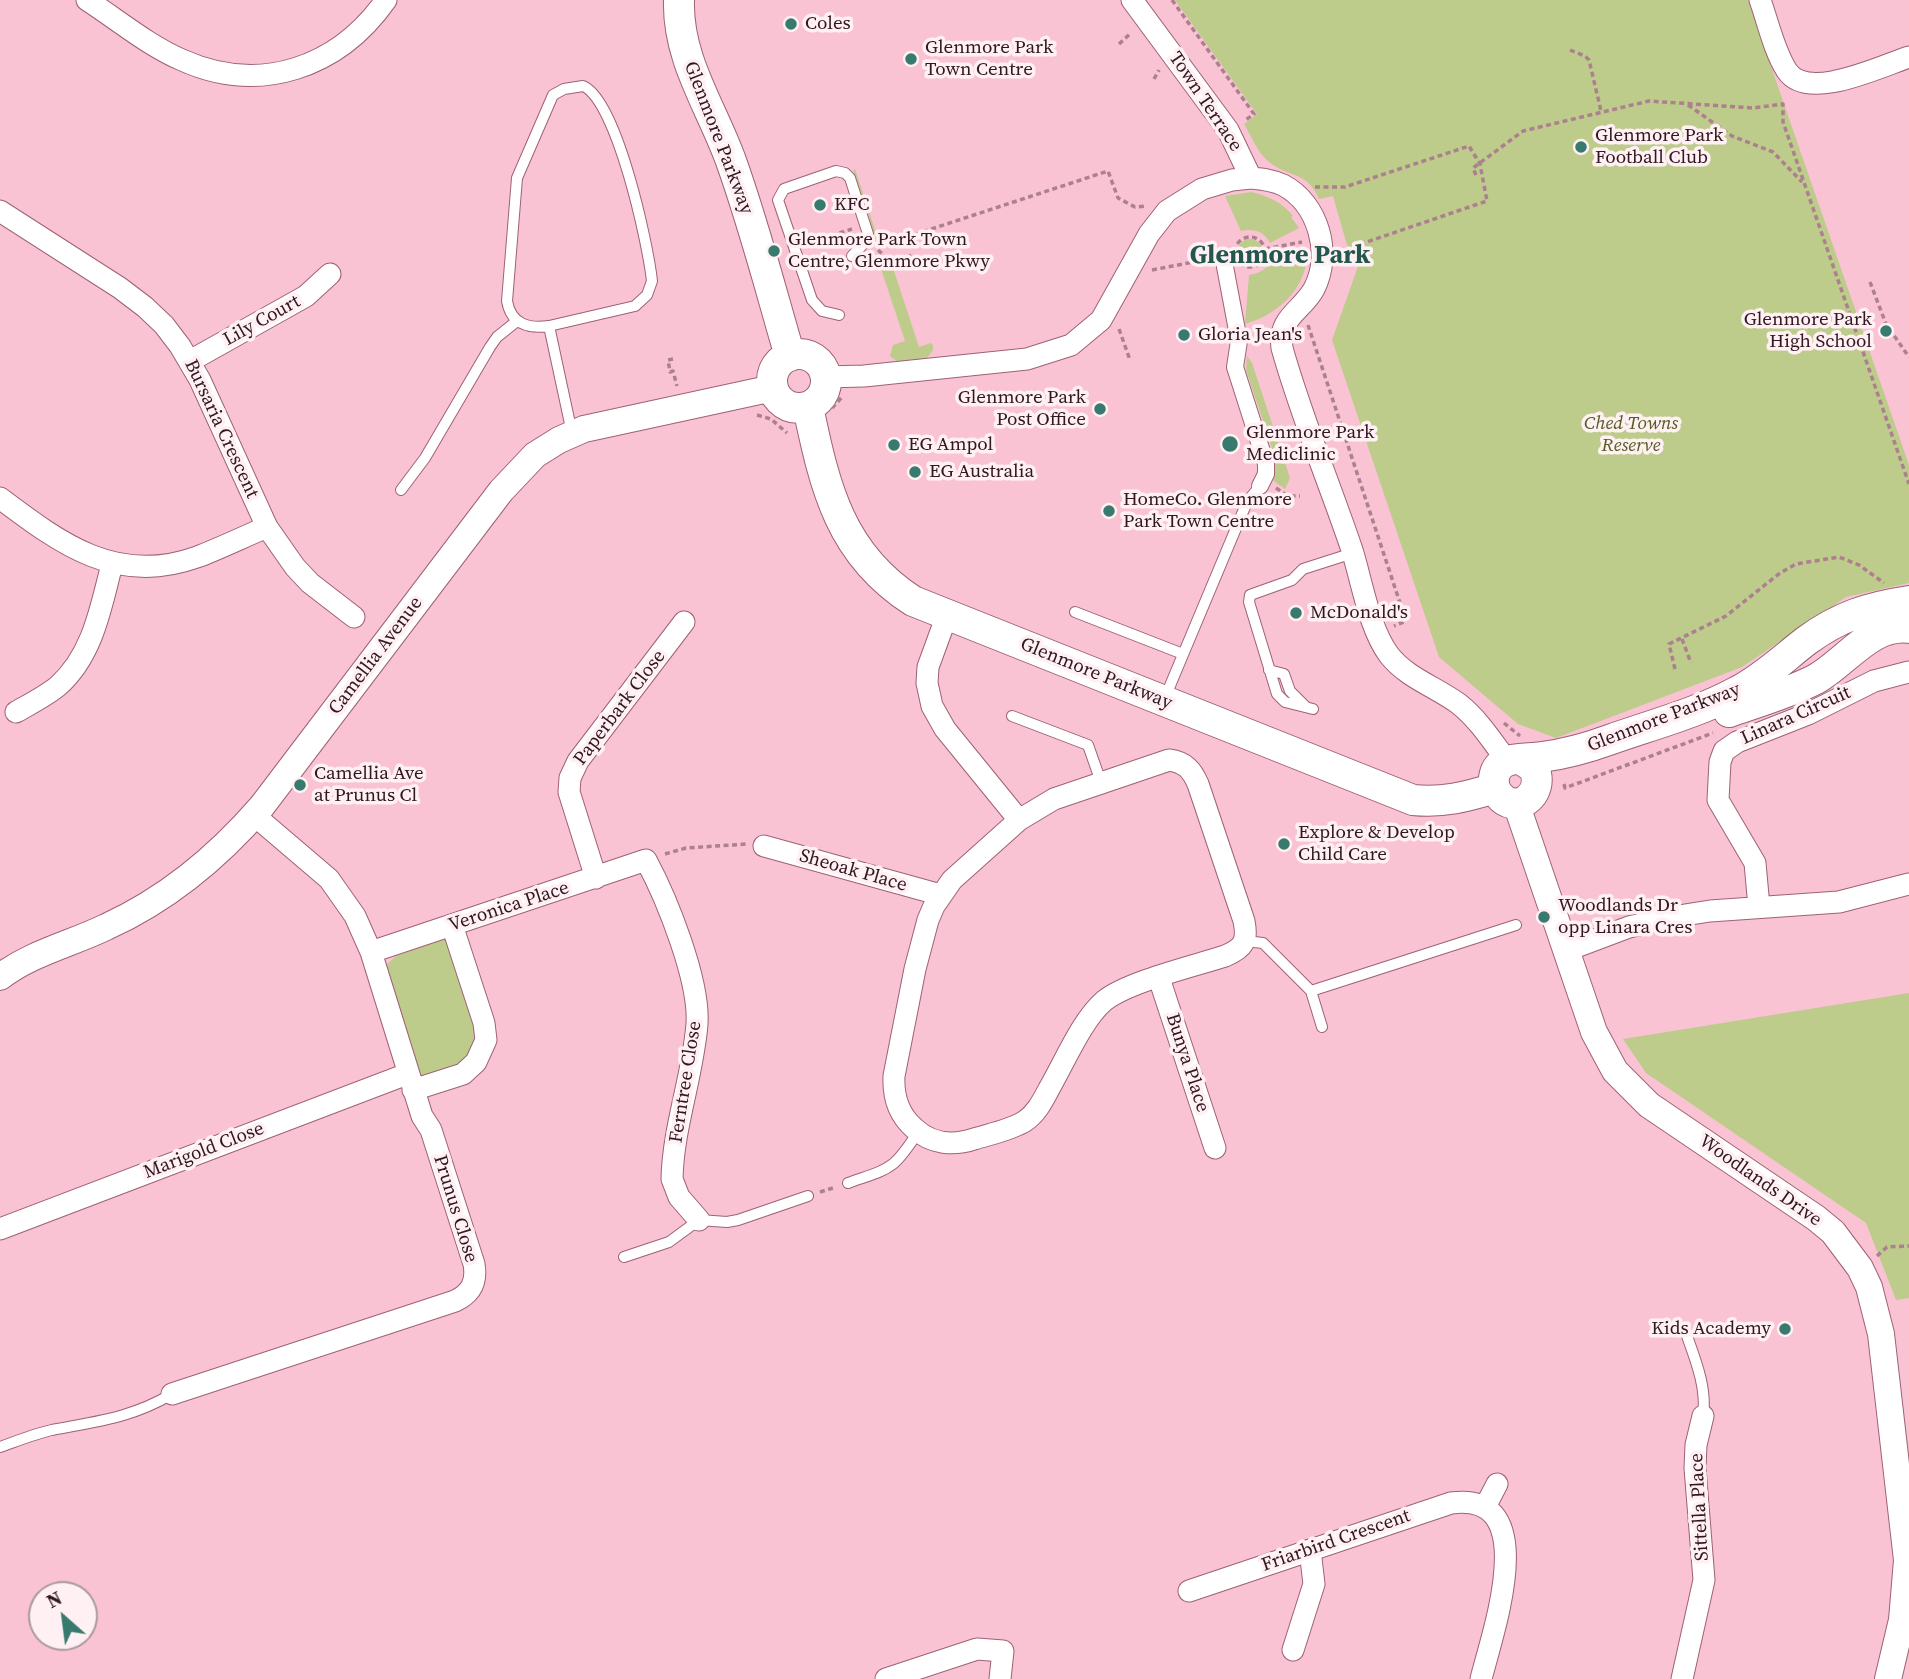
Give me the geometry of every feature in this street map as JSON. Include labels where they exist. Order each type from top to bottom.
[{"type":"main road","name":"Glenmore Parkway","points":[[678,0],[679,25],[684,48],[732,162],[790,356]]},
{"type":"main road","points":[[790,356],[808,356],[821,365],[825,377],[824,391],[819,400],[820,408],[789,407],[781,402],[773,388],[772,375],[776,366],[790,356]]},
{"type":"main road","name":"Glenmore Parkway","points":[[820,408],[816,446],[832,502],[856,549],[879,575],[903,594],[947,615],[1413,800],[1433,802],[1535,791],[1564,773],[1589,762],[1797,688],[1832,668],[1872,636],[1900,626],[1909,628]]},
{"type":"main road","name":"Glenmore Parkway","points":[[1517,754],[1578,750],[1710,704],[1754,683],[1806,641],[1847,616],[1899,593]]},
{"type":"main road","points":[[1517,754],[1534,768],[1538,783],[1535,791],[1494,776],[1497,770],[1517,754]]},
{"type":"street","points":[[87,0],[181,60],[220,72],[252,75],[286,71],[332,53],[361,32],[386,0]]},
{"type":"street","name":"Town Terrace","points":[[1132,0],[1228,130],[1251,178]]},
{"type":"street","points":[[1759,0],[1785,68],[1799,82],[1810,85],[1831,82],[1909,57]]},
{"type":"street","points":[[825,377],[864,376],[1027,359],[1071,345],[1101,320],[1149,234],[1167,211],[1202,189],[1232,180],[1251,178],[1274,182],[1293,192],[1306,205],[1318,229],[1322,254],[1319,276],[1307,299],[1287,319],[1281,343],[1376,627],[1387,651],[1402,668],[1457,703],[1486,732],[1517,754]]},
{"type":"street","name":"Bursaria Crescent","points":[[0,211],[145,307],[172,334],[190,361],[267,527],[295,567],[310,583],[354,617]]},
{"type":"street","points":[[1223,256],[1239,341],[1235,367],[1264,453],[1266,474],[1260,486]]},
{"type":"street","name":"Lily Court","points":[[190,361],[306,296],[330,274]]},
{"type":"street","name":"Camellia Avenue","points":[[0,977],[20,964],[107,927],[158,900],[223,848],[254,815],[507,484],[536,455],[572,433],[597,424],[773,388]]},
{"type":"street","points":[[0,498],[76,551],[112,564],[149,566],[179,562],[267,527]]},
{"type":"street","points":[[16,712],[56,688],[83,655],[96,626],[112,564]]},
{"type":"street","points":[[947,615],[928,667],[927,683],[931,703],[945,729],[1019,820]]},
{"type":"street","name":"Paperbark Close","points":[[596,878],[571,800],[570,778],[578,761],[684,622]]},
{"type":"street","name":"Linara Circuit","points":[[1759,907],[1755,863],[1718,800],[1720,762],[1724,751],[1737,742],[1808,714],[1874,681],[1909,672]]},
{"type":"street","points":[[1170,760],[1180,762],[1191,770],[1244,921],[1245,940],[1234,952],[1225,956],[1126,988],[1103,1002],[1082,1030],[1037,1111],[1024,1122],[962,1143],[939,1141],[918,1132],[898,1109],[894,1076],[915,969],[928,920],[941,895],[963,869],[1019,820],[1054,799],[1101,782],[1170,760]]},
{"type":"street","name":"Woodlands Drive","points":[[1535,791],[1568,950],[1603,1051],[1615,1071],[1649,1105],[1833,1232],[1848,1250],[1870,1287],[1881,1334],[1907,1560],[1902,1620],[1888,1679]]},
{"type":"street","name":"Prunus Close","points":[[172,1394],[456,1301],[469,1292],[475,1281],[474,1264],[430,1130],[410,1082],[371,952],[355,916],[338,890],[320,871],[254,815]]},
{"type":"street","name":"Sheoak Place","points":[[764,846],[941,895]]},
{"type":"street","name":"Veronica Place","points":[[371,952],[646,860]]},
{"type":"street","name":"Ferntree Close","points":[[646,860],[662,889],[692,979],[696,1000],[696,1034],[671,1179],[679,1197],[699,1220]]},
{"type":"street","points":[[1568,950],[1609,933],[1649,922],[1710,911],[1839,902],[1909,884]]},
{"type":"street","name":"Marigold Close","points":[[0,1229],[410,1082],[463,1074],[476,1062],[486,1040],[484,1023],[452,925]]},
{"type":"street","name":"Bunya Place","points":[[1158,978],[1215,1148]]},
{"type":"street","name":"Sittella Place","points":[[1682,1679],[1704,1580],[1695,1468],[1696,1445],[1703,1416]]},
{"type":"street","points":[[1481,1679],[1503,1592],[1506,1559],[1505,1540],[1498,1520],[1485,1507],[1497,1484]]},
{"type":"street","name":"Friarbird Crescent","points":[[1189,1591],[1451,1503],[1474,1502],[1485,1507]]},
{"type":"street","points":[[1293,1650],[1314,1584],[1310,1550]]},
{"type":"street","points":[[886,1679],[983,1648],[1003,1651],[1000,1679]]},
{"type":"lane","points":[[583,86],[597,96],[626,161],[652,281],[648,295],[635,306],[549,326],[531,328],[517,321],[509,312],[507,301],[519,171],[554,95],[564,89],[583,86]]},
{"type":"lane","points":[[839,315],[822,311],[812,300],[778,200],[784,189],[836,172],[845,173],[850,178],[869,234],[852,256]]},
{"type":"lane","points":[[401,490],[425,458],[490,347],[497,337],[517,321]]},
{"type":"lane","points":[[549,326],[572,433]]},
{"type":"lane","points":[[1163,701],[1247,502],[1260,486]]},
{"type":"lane","points":[[1309,708],[1285,702],[1277,694],[1249,602],[1250,595],[1292,580],[1303,569],[1353,553]]},
{"type":"lane","points":[[1075,612],[1183,654]]},
{"type":"lane","points":[[1012,716],[1088,745],[1101,782]]},
{"type":"lane","points":[[1311,991],[1516,925]]},
{"type":"lane","points":[[1245,940],[1263,943],[1311,991],[1322,1027]]},
{"type":"lane","points":[[848,1183],[891,1167],[918,1132]]},
{"type":"lane","points":[[624,1257],[669,1242],[699,1220],[738,1220],[808,1196]]},
{"type":"lane","name":"Sittella Place","points":[[1687,1336],[1703,1391],[1703,1416]]},
{"type":"lane","name":"Prunus Close","points":[[0,1447],[35,1435],[117,1418],[151,1406],[172,1394]]},
{"type":"path","points":[[1172,0],[1254,114],[1239,124]]},
{"type":"path","points":[[1119,44],[1130,33]]},
{"type":"path","points":[[1570,50],[1585,56],[1589,61],[1602,112]]},
{"type":"path","points":[[1154,79],[1159,70]]},
{"type":"path","points":[[1476,175],[1473,168],[1523,131],[1649,101],[1753,108],[1783,104],[1783,122],[1909,484]]},
{"type":"path","points":[[1686,104],[1732,136],[1773,152],[1805,185]]},
{"type":"path","points":[[1316,197],[1309,188],[1345,187],[1469,146],[1480,164],[1487,201],[1347,249],[1341,265]]},
{"type":"path","points":[[907,237],[1108,171],[1118,198],[1135,207],[1149,206]]},
{"type":"path","points":[[807,243],[853,229],[861,236]]},
{"type":"path","points":[[1245,238],[1256,238],[1265,249],[1260,262],[1252,266],[1243,265],[1236,254],[1237,244],[1245,238]]},
{"type":"path","points":[[1265,249],[1293,244]]},
{"type":"path","points":[[878,250],[891,262],[913,255]]},
{"type":"path","points":[[1871,282],[1886,324],[1909,357]]},
{"type":"path","points":[[1308,317],[1308,324],[1406,621],[1390,627],[1395,636]]},
{"type":"path","points":[[1118,327],[1130,360]]},
{"type":"path","points":[[673,359],[668,360],[678,389]]},
{"type":"path","points":[[820,408],[849,394]]},
{"type":"path","points":[[754,414],[771,419],[787,433]]},
{"type":"path","points":[[1279,490],[1289,496],[1300,496]]},
{"type":"path","points":[[1675,669],[1669,645],[1726,616],[1780,573],[1796,564],[1839,557],[1859,565],[1899,593]]},
{"type":"path","points":[[1682,639],[1691,663]]},
{"type":"path","points":[[1504,722],[1517,754]]},
{"type":"path","points":[[646,860],[686,848],[736,843],[764,846]]},
{"type":"path","points":[[808,1196],[848,1183]]},
{"type":"path","points":[[1873,1259],[1887,1247],[1909,1245]]},
{"type":"green space","name":"Ched Towns Reserve","points":[[1175,0],[1748,0],[1909,465],[1909,583],[1846,597],[1742,667],[1556,738],[1518,724],[1439,657],[1332,340],[1361,258],[1347,245],[1333,196],[1319,199],[1309,183],[1275,166],[1261,153],[1244,124],[1257,114]]},
{"type":"green space","points":[[855,169],[880,249],[872,243],[869,217],[853,170]]},
{"type":"green space","points":[[1251,192],[1279,203],[1293,216],[1291,217],[1299,228],[1270,243],[1258,231],[1241,231],[1225,196]]},
{"type":"green space","points":[[1250,239],[1258,243],[1262,251],[1258,259],[1250,263],[1242,259],[1238,251],[1242,243]]},
{"type":"green space","points":[[1307,253],[1302,278],[1288,299],[1268,314],[1245,324],[1249,275],[1265,269],[1272,254]]},
{"type":"green space","points":[[876,254],[892,265],[919,347],[931,343],[933,345],[927,358],[898,362],[890,356],[893,345],[905,341]]},
{"type":"green space","points":[[1247,356],[1252,363],[1290,478],[1285,489],[1274,481],[1272,448],[1246,370]]},
{"type":"green space","points":[[449,937],[479,1028],[468,1062],[418,1082],[384,967],[396,956]]},
{"type":"green space","points":[[1909,993],[1909,1298],[1896,1300],[1866,1223],[1646,1073],[1623,1039]]},
{"type":"place","name":"Coles","points":[[791,24]]},
{"type":"place","name":"Glenmore Park Town Centre","points":[[911,59]]},
{"type":"place","name":"Glenmore Park Football Club","points":[[1581,147]]},
{"type":"place","name":"KFC","points":[[820,205]]},
{"type":"place","name":"Glenmore Park Town Centre, Glenmore Pkwy","points":[[774,251]]},
{"type":"place","name":"Glenmore Park High School","points":[[1886,331]]},
{"type":"place","name":"Gloria Jean's","points":[[1184,335]]},
{"type":"place","name":"Glenmore Park Post Office","points":[[1100,409]]},
{"type":"place","name":"Glenmore Park Mediclinic","points":[[1230,444]]},
{"type":"place","name":"EG Ampol","points":[[894,445]]},
{"type":"place","name":"EG Australia","points":[[915,472]]},
{"type":"place","name":"HomeCo. Glenmore Park Town Centre","points":[[1109,511]]},
{"type":"place","name":"McDonald's","points":[[1296,613]]},
{"type":"place","name":"Camellia Ave at Prunus Cl","points":[[300,785]]},
{"type":"place","name":"Explore & Develop Child Care","points":[[1284,844]]},
{"type":"place","name":"Woodlands Dr opp Linara Cres","points":[[1544,917]]},
{"type":"place","name":"Kids Academy","points":[[1785,1329]]},
{"type":"district","name":"Glenmore Park","points":[[1280,256]]}]
